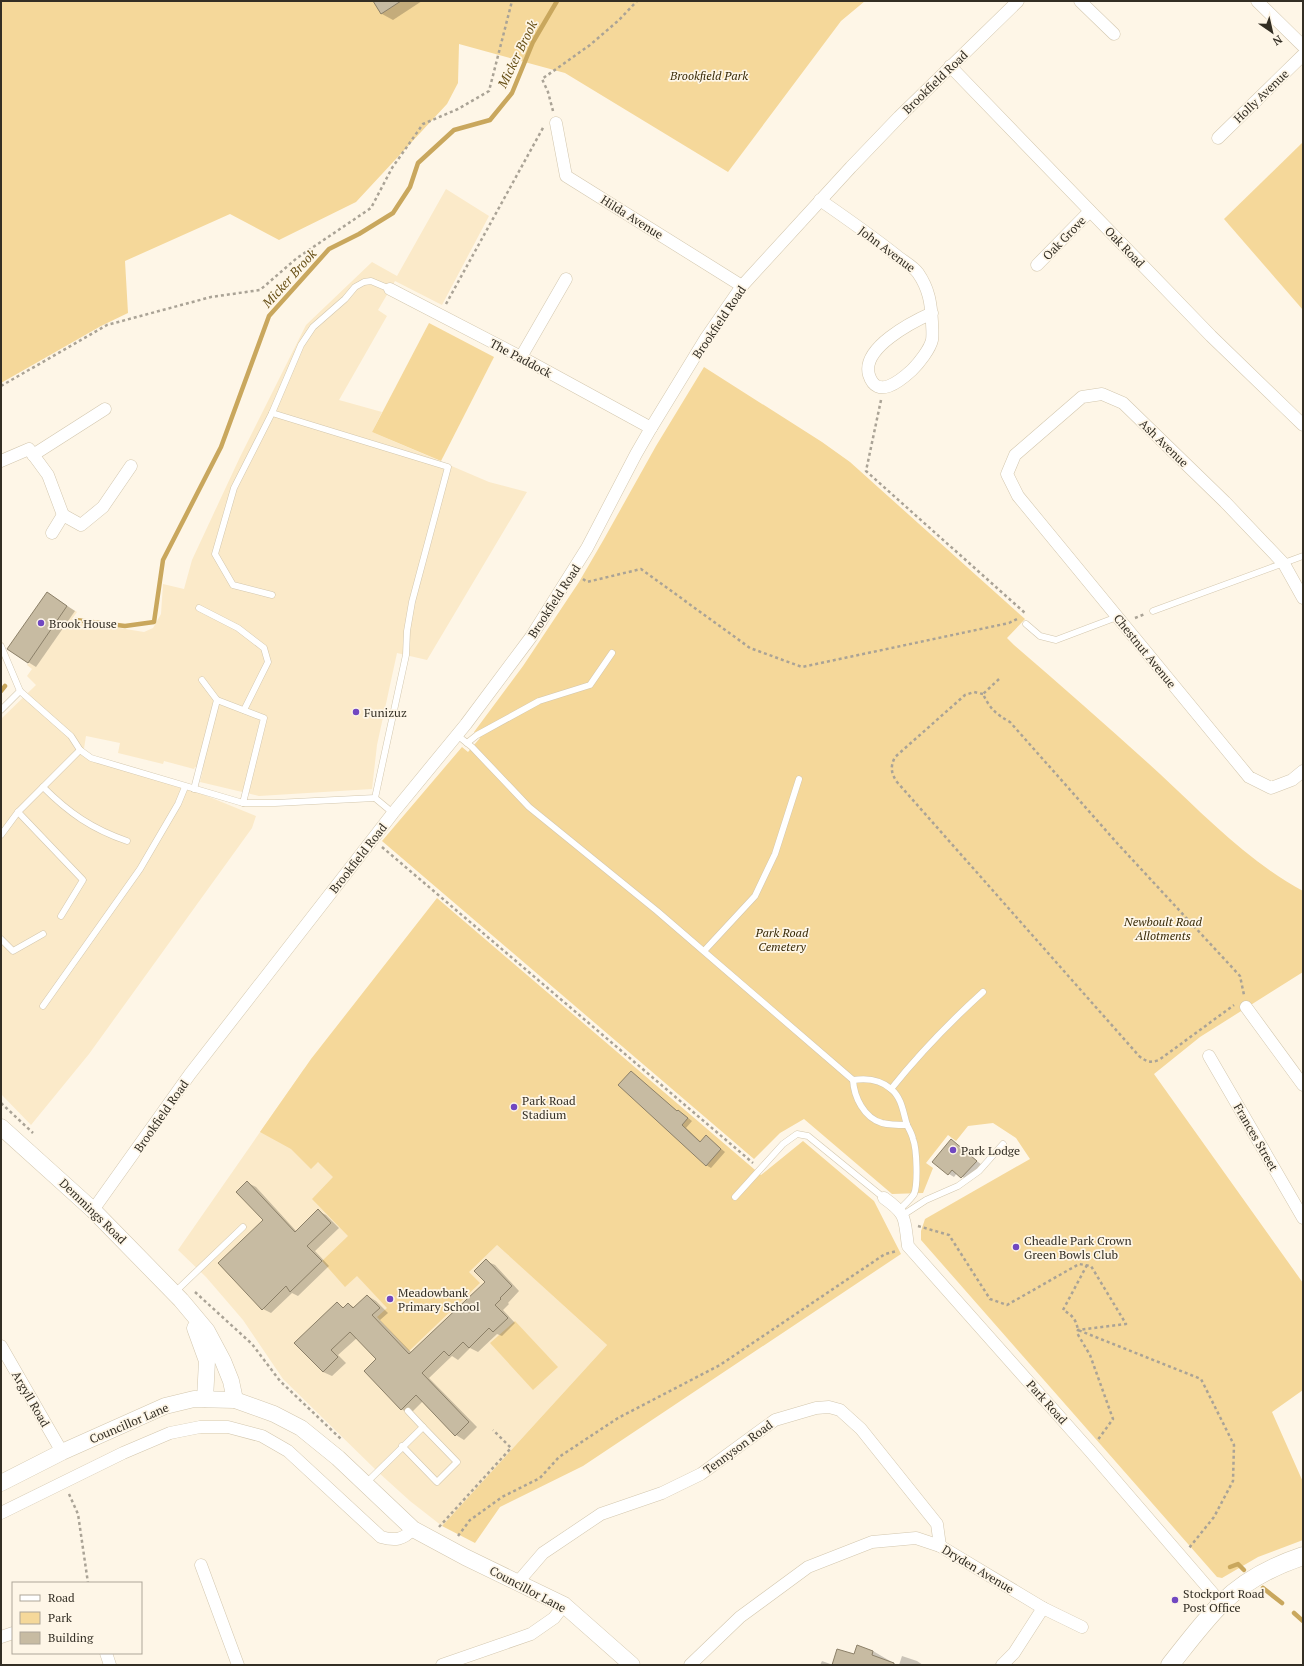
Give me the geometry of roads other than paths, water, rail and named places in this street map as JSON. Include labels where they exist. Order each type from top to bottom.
[{"type":"main road","points":[[1170,1665],[1222,1604],[1248,1583],[1278,1564],[1303,1556]]},
{"type":"street","name":"Brookfield Road","points":[[93,1210],[190,1074],[393,813],[457,735],[531,636],[587,548],[636,454],[706,338],[742,286],[888,128],[1018,1]]},
{"type":"street","points":[[1080,1],[1114,34]]},
{"type":"street","points":[[1257,1],[1299,43]]},
{"type":"street","name":"Holly Avenue","points":[[1218,138],[1303,55]]},
{"type":"street","name":"Oak Road","points":[[950,66],[1212,336],[1303,425]]},
{"type":"street","name":"Hilda Avenue","points":[[550,121],[566,176],[742,286]]},
{"type":"street","name":"John Avenue","points":[[820,200],[918,272],[931,298],[932,313],[932,340],[920,362],[907,375],[888,387],[879,388],[871,382],[868,371],[872,357],[881,344],[899,330],[932,313]]},
{"type":"street","name":"Oak Grove","points":[[1037,265],[1090,211]]},
{"type":"street","points":[[521,357],[566,279]]},
{"type":"street","name":"The Paddock","points":[[390,289],[521,357],[652,428]]},
{"type":"street","name":"Ash Avenue","points":[[1007,474],[1015,455],[1082,397],[1102,394],[1123,403],[1225,502],[1284,564],[1303,598]]},
{"type":"street","points":[[33,455],[105,409]]},
{"type":"street","points":[[1,461],[30,449],[48,475],[63,515],[81,525],[103,507],[131,466]]},
{"type":"street","name":"Chestnut Avenue","points":[[1007,474],[1018,496],[1249,777],[1270,788],[1292,780],[1303,771]]},
{"type":"street","points":[[52,533],[63,515]]},
{"type":"street","points":[[1245,1003],[1303,1085]]},
{"type":"street","name":"Frances Street","points":[[1208,1056],[1303,1218]]},
{"type":"street","name":"Demmings Road","points":[[1,1127],[93,1210],[180,1292],[207,1331],[223,1361],[231,1381],[234,1400]]},
{"type":"street","points":[[884,1198],[903,1216]]},
{"type":"street","name":"Park Road","points":[[903,1216],[908,1246],[1090,1451],[1222,1604]]},
{"type":"street","name":"Demmings Road","points":[[180,1292],[207,1361],[205,1399]]},
{"type":"street","name":"Argyll Road","points":[[1,1346],[62,1452]]},
{"type":"street","name":"Councillor Lane","points":[[1,1483],[62,1452],[164,1406],[194,1398],[234,1400],[274,1414],[301,1428],[338,1458],[413,1529],[449,1549],[564,1605],[632,1665]]},
{"type":"street","name":"Tennyson Road","points":[[518,1582],[543,1553],[601,1514],[662,1493],[701,1474],[775,1420],[816,1408],[829,1407],[840,1410],[861,1429],[937,1524],[940,1546]]},
{"type":"street","points":[[1,1513],[123,1453],[170,1433],[200,1427],[228,1427],[262,1436],[288,1451],[381,1537],[391,1540],[407,1536],[413,1529]]},
{"type":"street","name":"Dryden Avenue","points":[[690,1665],[740,1617],[808,1567],[872,1542],[916,1538],[940,1546],[1043,1608],[1082,1627]]},
{"type":"street","points":[[201,1565],[238,1665]]},
{"type":"street","points":[[442,1665],[532,1634],[554,1618],[564,1605]]},
{"type":"street","points":[[1002,1665],[1014,1653],[1043,1608]]},
{"type":"street","points":[[1,1637],[12,1633]]},
{"type":"street","points":[[106,1654],[110,1665]]},
{"type":"lane","points":[[272,595],[233,585],[215,554],[234,488],[272,414],[301,345],[313,326],[344,299],[355,287],[364,282],[371,281],[390,289]]},
{"type":"lane","points":[[272,414],[448,467],[412,602],[407,631],[406,655],[375,798]]},
{"type":"lane","points":[[1153,611],[1303,556]]},
{"type":"lane","points":[[199,608],[238,628],[264,648],[268,662],[244,710]]},
{"type":"lane","points":[[1026,624],[1040,636],[1056,640],[1119,620]]},
{"type":"lane","points":[[1,646],[20,691],[72,736],[80,750],[91,758],[243,803],[282,803],[375,798],[393,813]]},
{"type":"lane","points":[[467,744],[477,735],[539,701],[590,685],[612,653]]},
{"type":"lane","points":[[202,680],[217,700],[264,718],[243,803]]},
{"type":"lane","points":[[1,710],[20,691]]},
{"type":"lane","points":[[194,789],[217,700]]},
{"type":"lane","points":[[457,735],[529,807],[704,951],[755,997],[853,1080],[873,1080],[882,1083],[891,1089],[898,1097],[904,1110],[907,1125],[914,1140],[916,1156],[914,1193],[903,1216]]},
{"type":"lane","points":[[1,835],[18,812],[80,750]]},
{"type":"lane","points":[[704,951],[755,896],[775,854],[799,779]]},
{"type":"lane","points":[[43,787],[56,800],[88,824],[104,834],[127,841]]},
{"type":"lane","points":[[43,1006],[140,868],[178,804],[185,787]]},
{"type":"lane","points":[[18,812],[83,880],[61,916]]},
{"type":"lane","points":[[1,939],[14,951],[43,934]]},
{"type":"lane","points":[[891,1089],[915,1059],[940,1032],[983,992]]},
{"type":"lane","points":[[853,1080],[856,1098],[869,1115],[880,1122],[907,1125]]},
{"type":"lane","points":[[735,1197],[770,1158],[798,1134],[808,1136],[884,1198]]},
{"type":"lane","points":[[903,1216],[926,1200],[958,1186],[979,1172],[1003,1144]]},
{"type":"lane","points":[[180,1292],[243,1227]]},
{"type":"lane","points":[[402,1446],[437,1482],[457,1462],[408,1411]]},
{"type":"lane","points":[[365,1484],[423,1427]]},
{"type":"waterway","name":"Micker Brook","points":[[76,620],[125,626],[154,622],[163,560],[221,447],[269,316],[329,249],[359,234],[393,213],[410,187],[418,163],[454,130],[490,120],[512,93],[533,42],[557,1]]},
{"type":"waterway","name":"Micker Brook","points":[[1,691],[5,686]]},
{"type":"waterway","points":[[1230,1567],[1238,1564],[1244,1570]]},
{"type":"waterway","points":[[1263,1588],[1282,1603]]},
{"type":"waterway","points":[[1294,1613],[1303,1621]]},
{"type":"place","name":"Brook House","points":[[41,623]]},
{"type":"place","name":"Funizuz","points":[[356,712]]},
{"type":"place","name":"Park Road Stadium","points":[[514,1107]]},
{"type":"place","name":"Park Lodge","points":[[953,1150]]},
{"type":"place","name":"Cheadle Park Crown Green Bowls Club","points":[[1016,1247]]},
{"type":"place","name":"Meadowbank Primary School","points":[[390,1299]]},
{"type":"place","name":"Stockport Road Post Office","points":[[1175,1600]]},
{"type":"park label","name":"Brookfield Park","points":[[709,75]]},
{"type":"park label","name":"Newboult Road Allotments","points":[[1163,928]]},
{"type":"park label","name":"Park Road Cemetery","points":[[782,939]]}]
